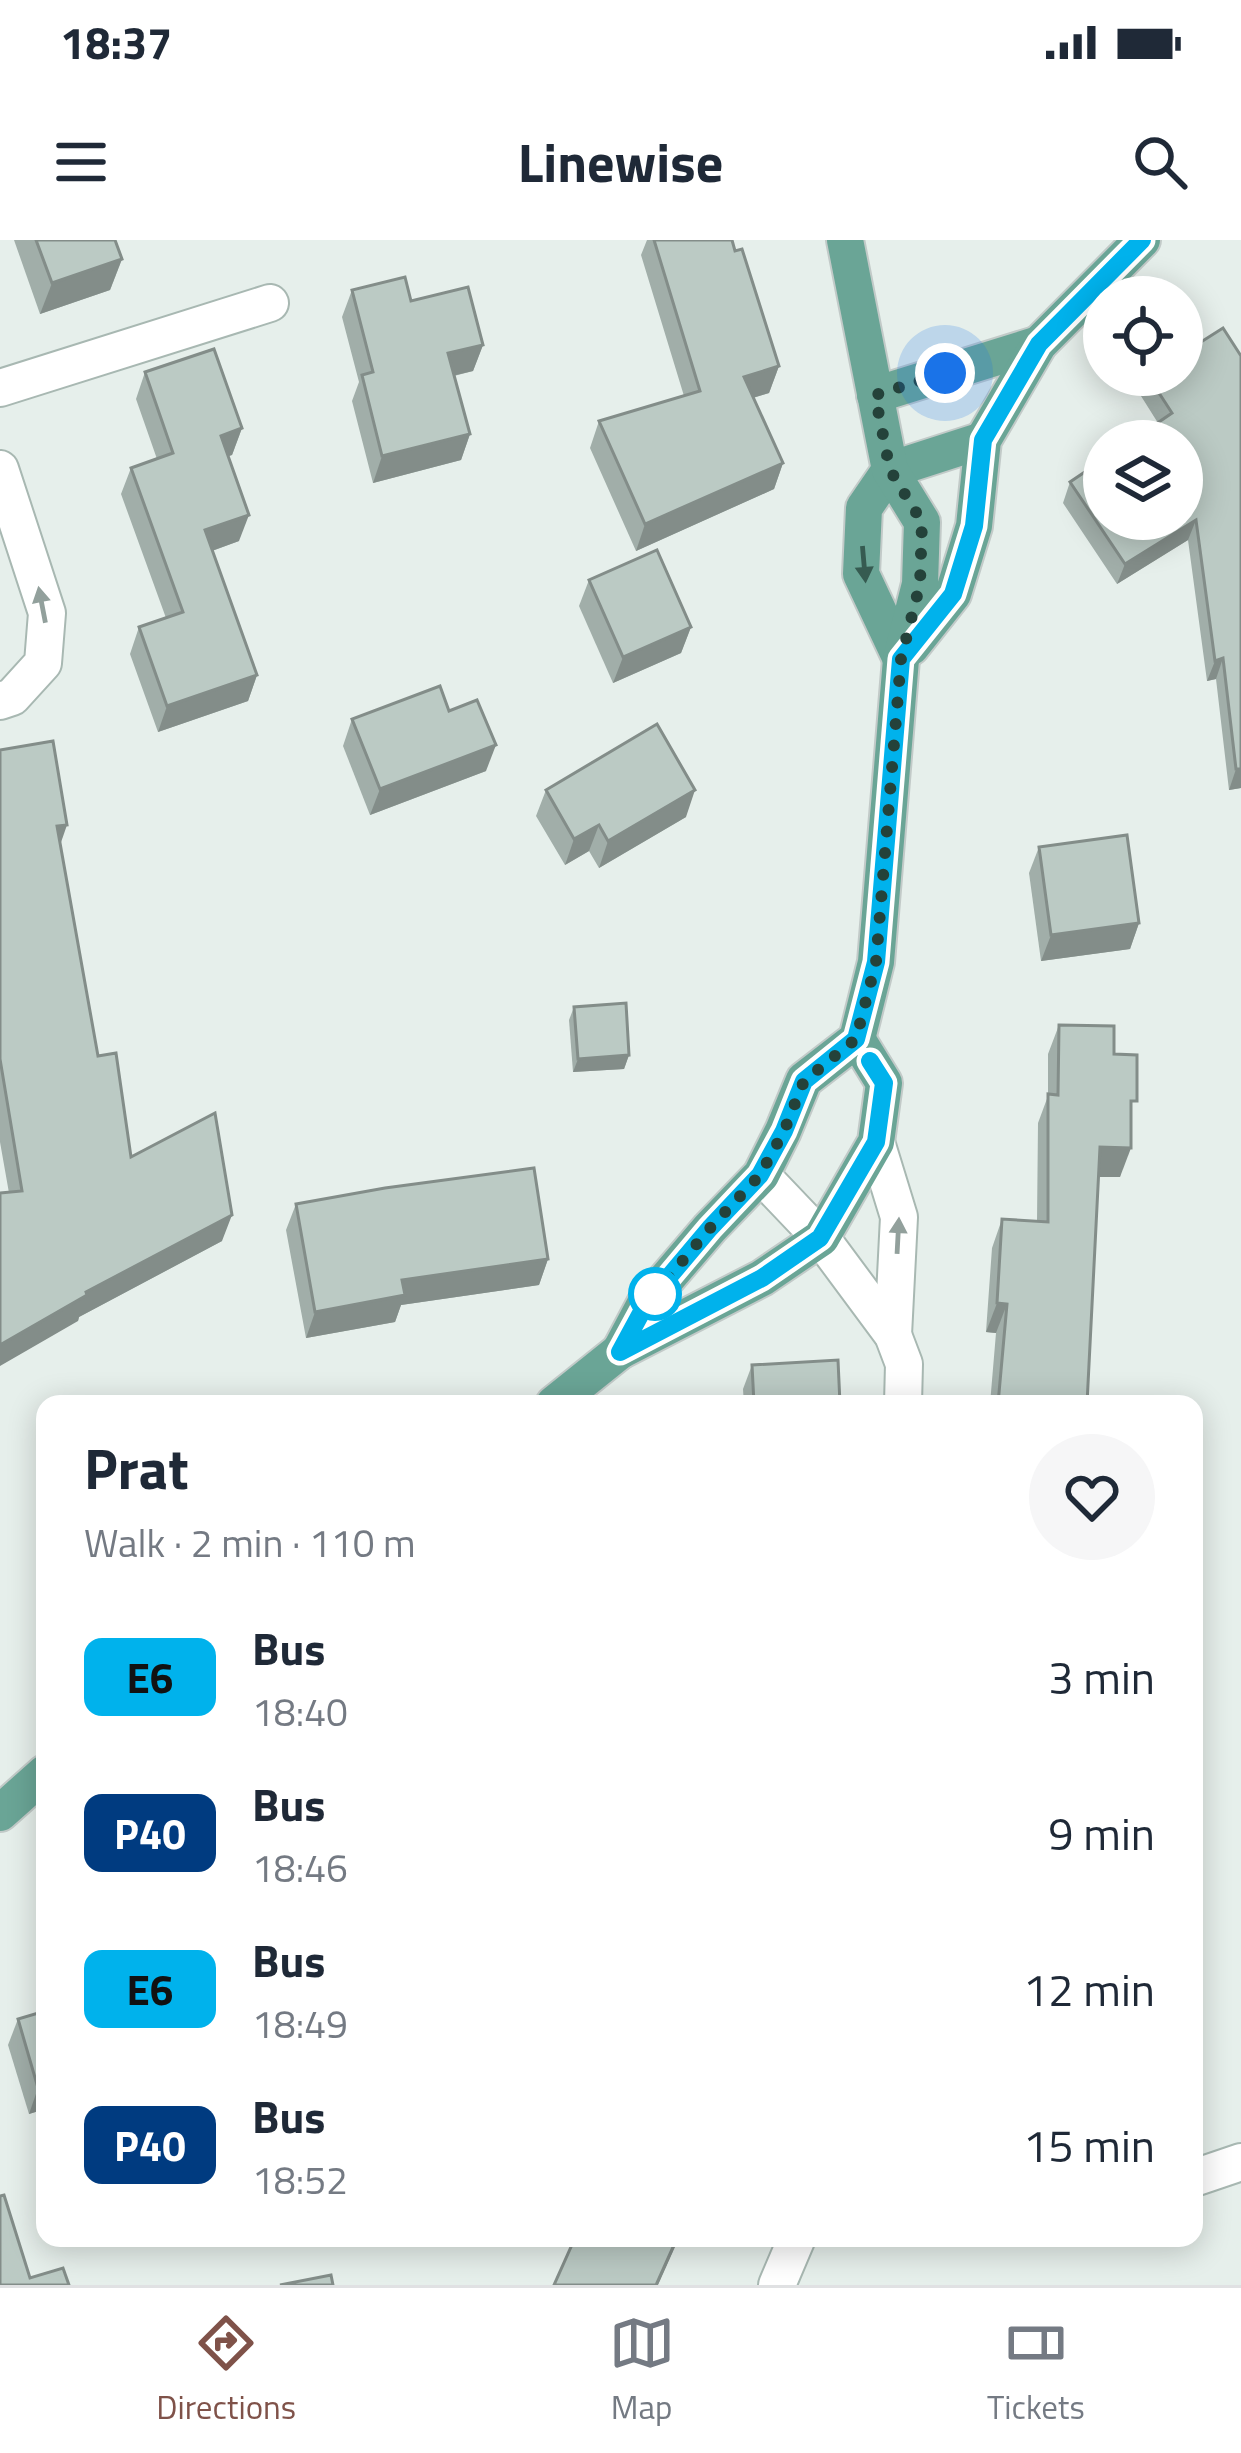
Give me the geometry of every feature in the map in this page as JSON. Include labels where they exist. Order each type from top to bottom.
[{"type":"main road","points":[[620,1352],[646,1304],[760,1175],[804,1081],[856,1039],[876,962],[901,659],[920,584],[922,522],[890,470],[845,240]]},
{"type":"main road","points":[[901,659],[953,594],[974,526],[983,440],[1039,344],[1142,240]]},
{"type":"main road","points":[[875,395],[1039,344]]},
{"type":"main road","points":[[901,659],[861,574],[864,508],[890,470],[983,440]]},
{"type":"main road","points":[[565,1395],[620,1352],[762,1278],[820,1238],[876,1142],[884,1083],[856,1039]]},
{"type":"main road","points":[[0,1813],[36,1781]]},
{"type":"street","points":[[0,388],[270,302]]},
{"type":"street","points":[[0,469],[47,613],[43,663],[12,697],[0,701]]},
{"type":"street","points":[[876,1142],[899,1217],[893,1335]]},
{"type":"street","points":[[760,1175],[820,1238],[893,1335],[904,1364],[903,1395]]},
{"type":"street","points":[[1203,2175],[1241,2162]]},
{"type":"street","points":[[777,2285],[793,2247]]},
{"type":"building","points":[[36,240],[115,240],[122,259],[52,283]]},
{"type":"building","points":[[654,240],[732,240],[735,251],[742,249],[779,366],[744,377],[783,463],[645,524],[599,421],[700,391]]},
{"type":"building","points":[[405,277],[411,301],[468,287],[483,345],[448,353],[470,434],[382,456],[362,375],[373,372],[352,290]]},
{"type":"building","points":[[1223,328],[1241,356],[1241,769],[1236,769],[1223,658],[1215,661],[1199,540],[1203,540],[1203,420],[1162,420],[1172,413],[1161,396],[1203,396],[1203,341]]},
{"type":"building","points":[[214,349],[242,428],[221,436],[249,515],[205,530],[257,675],[167,706],[139,627],[183,612],[131,468],[173,453],[145,372]]},
{"type":"building","points":[[1083,473],[1083,501],[1070,482]]},
{"type":"building","points":[[1109,540],[1164,540],[1125,564]]},
{"type":"building","points":[[657,550],[691,627],[623,657],[589,580]]},
{"type":"building","points":[[440,686],[449,711],[477,700],[496,745],[380,789],[352,719]]},
{"type":"building","points":[[657,724],[695,790],[608,841],[599,825],[574,839],[546,790]]},
{"type":"building","points":[[53,741],[67,825],[57,826],[98,1056],[116,1053],[131,1157],[215,1113],[232,1215],[86,1292],[0,1345],[0,1193],[22,1191],[0,1059],[0,750]]},
{"type":"building","points":[[1127,835],[1139,923],[1051,935],[1039,847]]},
{"type":"building","points":[[626,1003],[629,1055],[578,1059],[574,1007]]},
{"type":"building","points":[[1059,1025],[1114,1026],[1114,1054],[1137,1055],[1137,1101],[1131,1101],[1131,1148],[1100,1147],[1087,1395],[999,1395],[1007,1304],[997,1303],[1002,1219],[1048,1222],[1048,1094],[1058,1095]]},
{"type":"building","points":[[534,1168],[548,1259],[402,1280],[405,1295],[315,1312],[296,1204]]},
{"type":"building","points":[[838,1360],[840,1395],[754,1395],[752,1365]]},
{"type":"building","points":[[36,2014],[36,2081],[18,2019]]},
{"type":"building","points":[[4,2195],[30,2278],[63,2268],[69,2285],[0,2285],[0,2196]]},
{"type":"building","points":[[571,2247],[673,2247],[656,2285],[554,2285]]},
{"type":"building","points":[[331,2275],[333,2285],[280,2285]]},
{"type":"bus line","name":"E6","points":[[870,1061],[884,1083],[876,1142],[820,1238],[762,1278],[620,1352],[646,1304],[760,1175],[804,1081],[856,1039],[876,962],[901,659],[953,594],[974,526],[983,440],[1039,344],[1142,240]]},
{"type":"route","points":[[655,1294],[760,1175],[804,1081],[856,1039],[876,962],[901,659],[920,584],[922,522],[890,470],[875,395],[945,373]]}]
